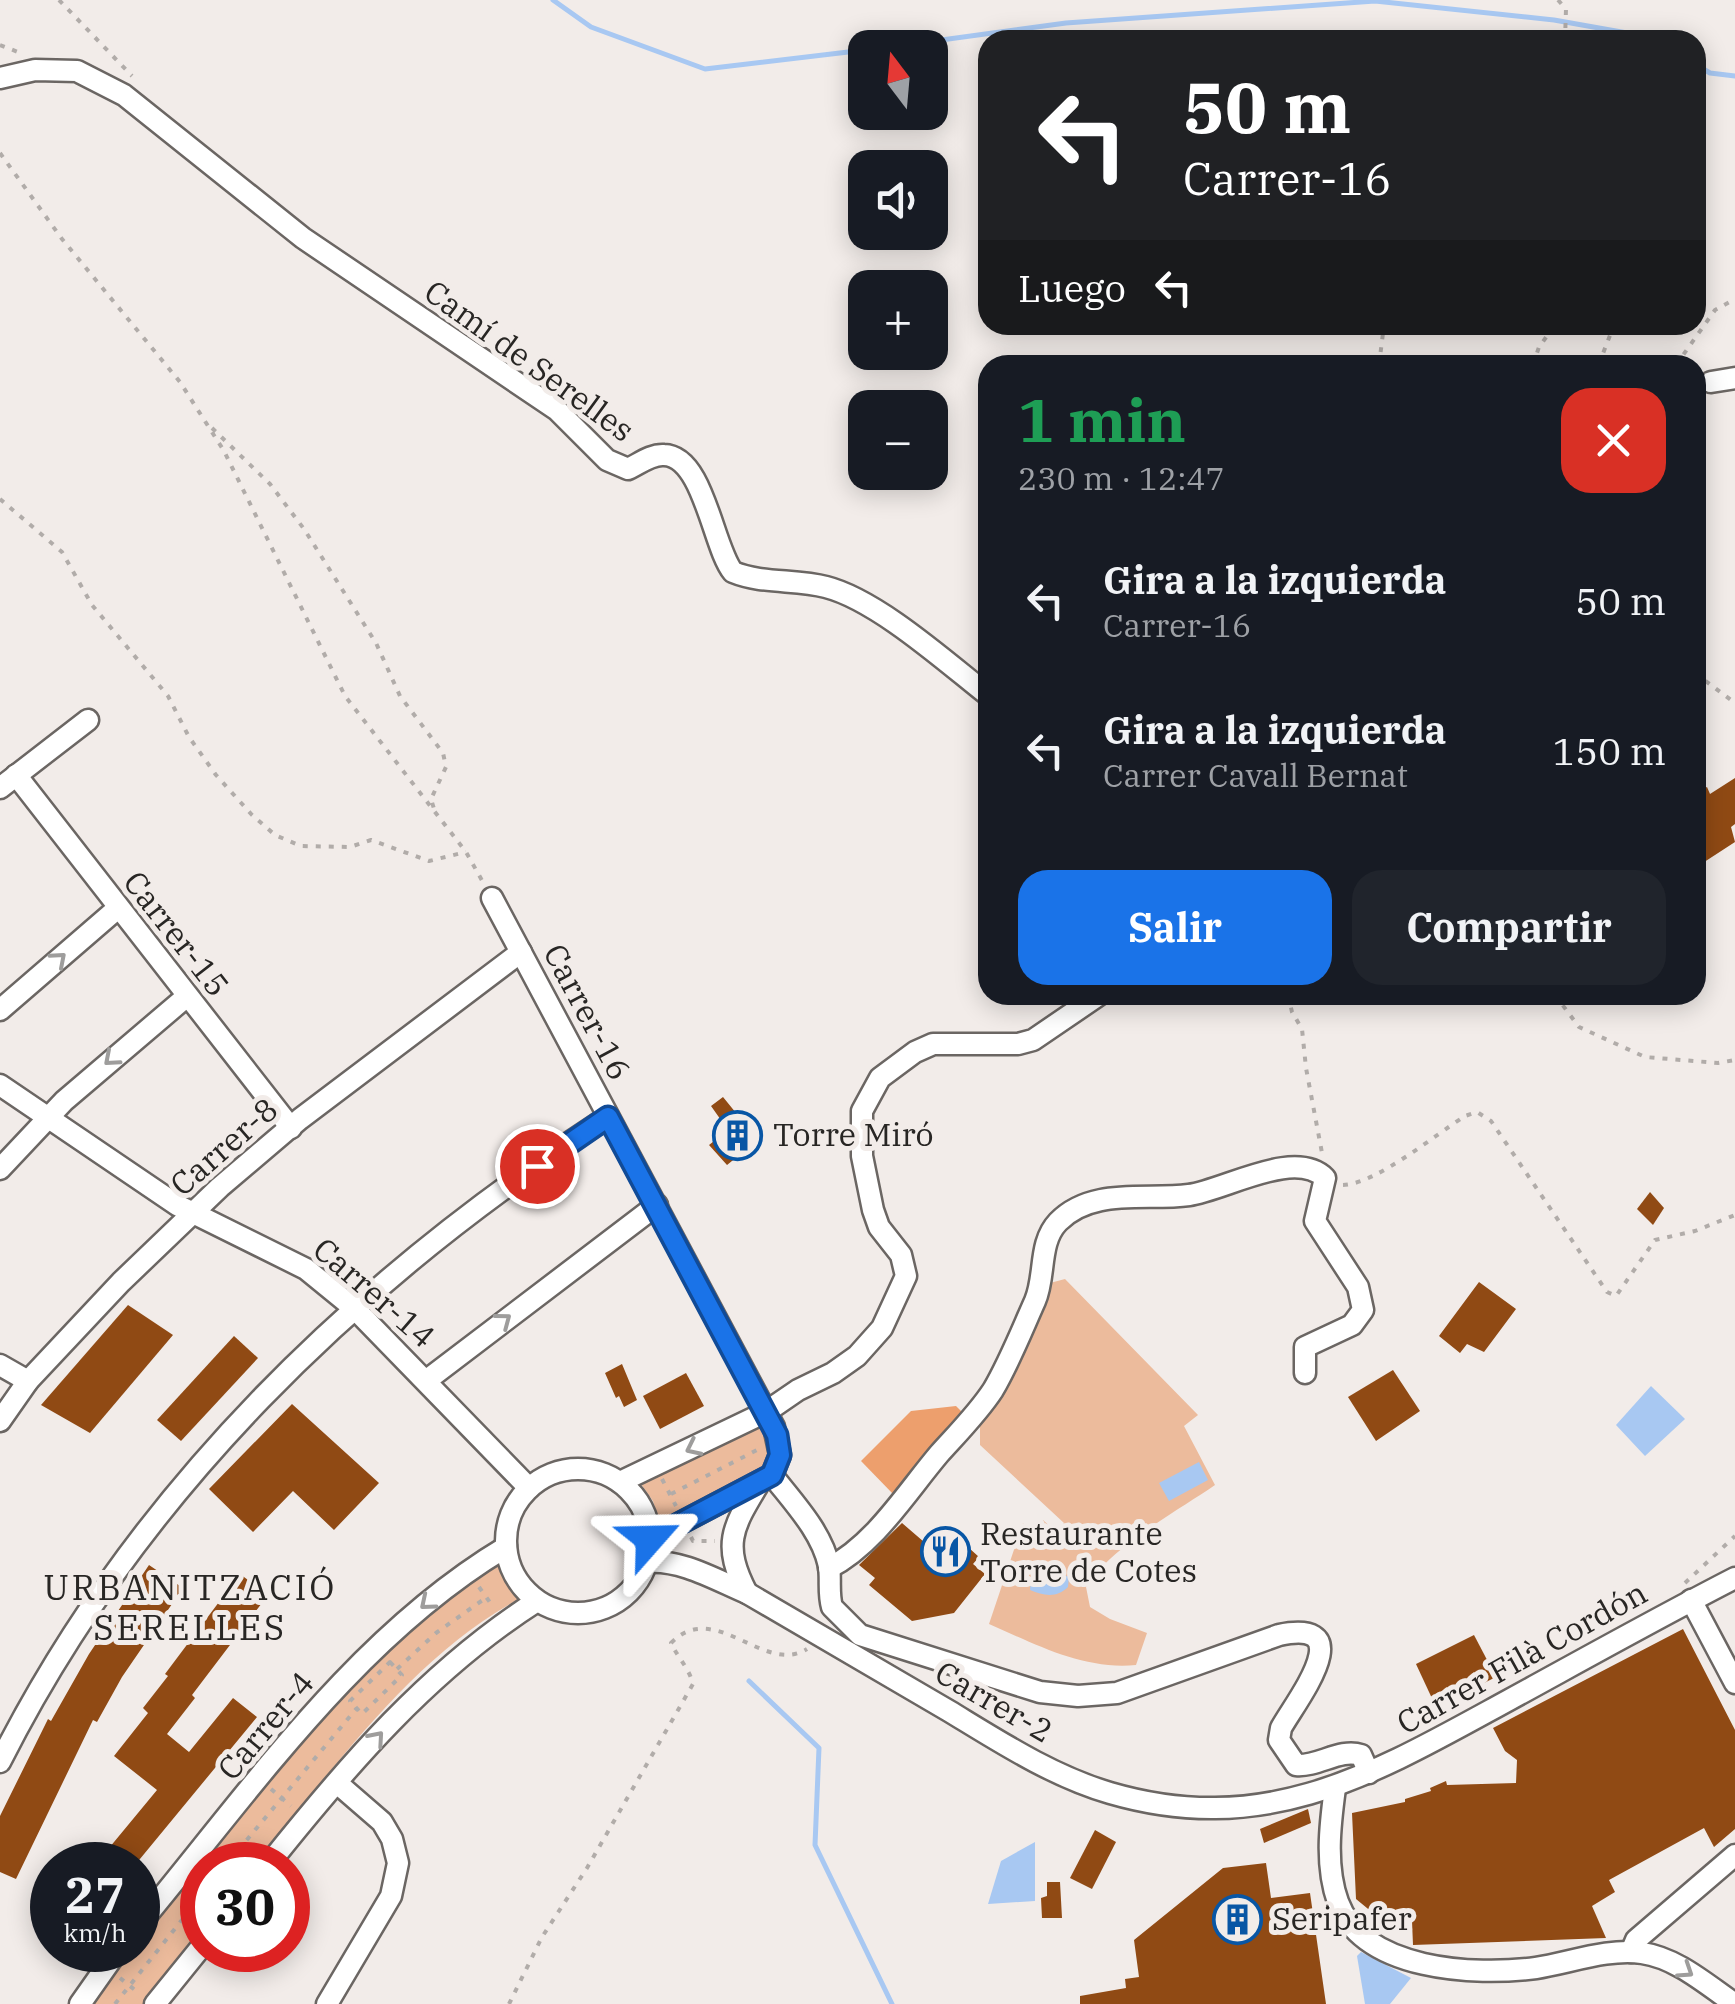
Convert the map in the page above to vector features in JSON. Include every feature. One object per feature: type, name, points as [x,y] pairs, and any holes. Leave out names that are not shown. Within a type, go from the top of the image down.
[{"type":"street","name":"Camí de Serelles","points":[[0,78],[36,70],[77,71],[124,95],[303,238],[557,410],[606,460],[628,468],[663,454],[678,460],[699,490],[717,530],[722,554],[733,572],[828,588],[849,596],[872,608],[978,688]]},
{"type":"street","points":[[1712,382],[1735,378]]},
{"type":"street","points":[[8,782],[88,720]]},
{"type":"street","name":"Carrer-15","points":[[8,782],[118,908],[291,1128]]},
{"type":"street","name":"Carrer-16","points":[[492,898],[778,1439]]},
{"type":"street","points":[[0,1010],[118,908]]},
{"type":"street","name":"Carrer-8","points":[[0,1421],[28,1381],[156,1245],[196,1213],[220,1187],[520,952]]},
{"type":"street","points":[[0,1169],[47,1117],[186,997]]},
{"type":"street","points":[[620,1482],[766,1412],[857,1356],[882,1328],[904,1284],[904,1262],[879,1227],[864,1169],[861,1118],[872,1087],[914,1052],[933,1044],[1018,1044],[1033,1040],[1084,1005]]},
{"type":"street","name":"Carrer-14","points":[[0,1085],[196,1213],[283,1255],[355,1309],[528,1488]]},
{"type":"street","points":[[0,1762],[60,1652],[147,1527],[246,1410],[355,1309],[514,1182],[608,1117]]},
{"type":"street","points":[[830,1568],[860,1548],[993,1390],[1037,1298],[1048,1238],[1068,1214],[1099,1201],[1186,1196],[1242,1178],[1304,1167],[1316,1170],[1325,1178],[1315,1221],[1358,1287],[1363,1310],[1352,1325],[1304,1348],[1305,1373]]},
{"type":"street","points":[[427,1380],[657,1205]]},
{"type":"street","points":[[0,1366],[28,1381]]},
{"type":"street","points":[[747,1592],[736,1572],[731,1548],[734,1526],[780,1455],[778,1439]]},
{"type":"street","points":[[573,1469],[598,1472],[620,1482],[636,1498],[646,1517],[650,1539],[647,1562],[638,1582],[622,1598],[602,1609],[558,1611],[537,1601],[514,1576],[506,1547],[506,1528],[514,1506],[528,1488],[549,1475],[573,1469]]},
{"type":"street","points":[[765,1480],[816,1534],[830,1568],[832,1606],[860,1635],[1051,1694],[1117,1693],[1280,1635],[1297,1631],[1306,1634],[1316,1639],[1320,1662],[1281,1728],[1279,1740],[1296,1765],[1314,1765],[1352,1752],[1361,1755],[1369,1774]]},
{"type":"street","points":[[650,1539],[765,1480]]},
{"type":"street","name":"Carrer-4","points":[[160,1900],[348,1675],[413,1614],[506,1547]]},
{"type":"street","name":"Carrer-2","points":[[647,1562],[696,1570],[747,1592],[1019,1753],[1110,1793],[1160,1803],[1245,1806],[1287,1801],[1336,1788]]},
{"type":"street","name":"Carrer Filà Cordón","points":[[1336,1788],[1735,1578]]},
{"type":"street","points":[[1690,1600],[1735,1683]]},
{"type":"street","points":[[288,1842],[426,1685],[537,1601]]},
{"type":"street","points":[[327,2004],[391,1896],[398,1863],[392,1839],[382,1822],[337,1784]]},
{"type":"street","points":[[1336,1788],[1330,1848],[1335,1892],[1349,1922],[1377,1946],[1430,1964],[1476,1971],[1538,1968],[1630,1952],[1672,1962],[1735,2004]]},
{"type":"street","points":[[1630,1952],[1636,1940],[1735,1855]]},
{"type":"street","points":[[148,1999],[180,1968]]},
{"type":"street","points":[[80,2004],[102,1972]]},
{"type":"path","points":[[58,0],[139,83]]},
{"type":"path","points":[[1558,0],[1566,10],[1565,30]]},
{"type":"path","points":[[0,153],[62,238],[180,382],[224,451],[344,696],[466,852],[492,898]]},
{"type":"path","points":[[1706,323],[1715,310],[1735,299]]},
{"type":"path","points":[[205,420],[270,484],[304,529],[376,642],[400,696],[443,753],[446,767],[431,799],[436,816]]},
{"type":"path","points":[[0,499],[62,552],[92,605],[168,696],[189,737],[216,776],[274,835],[301,846],[350,847],[371,840],[428,862],[466,852]]},
{"type":"path","points":[[1706,682],[1735,704]]},
{"type":"path","points":[[1290,1005],[1302,1028],[1325,1178],[1346,1186],[1358,1182],[1477,1112],[1491,1121],[1607,1292],[1616,1296],[1655,1240],[1735,1214]]},
{"type":"path","points":[[1562,1005],[1579,1027],[1645,1057],[1718,1063],[1735,1060]]},
{"type":"path","points":[[670,1495],[778,1439]]},
{"type":"path","points":[[1690,1600],[1684,1580],[1735,1536]]},
{"type":"path","points":[[468,1571],[505,1622]]},
{"type":"path","points":[[397,1670],[436,1633],[487,1597]]},
{"type":"path","points":[[509,2004],[542,1937],[587,1868],[694,1684],[690,1671],[671,1644],[682,1632],[701,1628],[786,1656],[801,1652],[823,1637]]},
{"type":"path","points":[[390,1662],[402,1675],[362,1714],[356,1708],[350,1701],[390,1662]]},
{"type":"path","points":[[245,1842],[356,1708]]},
{"type":"path","points":[[260,1780],[307,1819]]},
{"type":"path","points":[[115,2004],[180,1922]]},
{"type":"path","points":[[120,1972],[129,1985],[148,1999]]},
{"type":"shaded area","points":[[1065,1279],[1198,1415],[1184,1426],[1215,1485],[1128,1544],[1086,1587],[1090,1607],[1147,1633],[1136,1665],[1079,1660],[989,1624],[1023,1523],[1032,1532],[1043,1520],[1055,1531],[1064,1523],[980,1445],[980,1420],[1050,1283]]},
{"type":"shaded area","points":[[956,1406],[963,1413],[894,1495],[861,1461],[911,1411]]},
{"type":"shaded area","points":[[763,1425],[770,1435],[767,1470],[660,1524],[653,1501],[641,1484]]},
{"type":"shaded area","points":[[498,1559],[519,1599],[479,1624],[408,1684],[274,1842],[213,1842],[281,1759],[417,1619]]},
{"type":"shaded area","points":[[180,1882],[180,1956],[143,2004],[90,2004],[110,1972],[160,1972],[160,1906]]},
{"type":"water","points":[[1651,1386],[1685,1419],[1645,1456],[1616,1425]]},
{"type":"water","points":[[1199,1462],[1208,1480],[1169,1501],[1159,1483]]},
{"type":"water","points":[[1057,1572],[1069,1577],[1064,1591],[1050,1595],[1030,1590],[1031,1577],[1047,1577]]},
{"type":"water","points":[[1035,1842],[1035,1901],[988,1904],[1001,1861]]},
{"type":"water","points":[[1361,1952],[1411,1978],[1390,2004],[1365,2004],[1357,1956]]},
{"type":"building","points":[[1735,778],[1735,824],[1731,827],[1735,842],[1706,861],[1706,788],[1710,794]]},
{"type":"building","name":"Torre Miró","points":[[723,1097],[758,1140],[727,1165],[709,1145],[728,1130],[711,1106]]},
{"type":"building","points":[[1650,1192],[1664,1208],[1653,1225],[1637,1209]]},
{"type":"building","points":[[1479,1282],[1516,1309],[1484,1352],[1467,1344],[1460,1353],[1439,1336]]},
{"type":"building","points":[[128,1305],[173,1335],[90,1433],[41,1405]]},
{"type":"building","points":[[234,1336],[258,1358],[181,1441],[157,1420]]},
{"type":"building","points":[[622,1364],[637,1400],[624,1407],[605,1373]]},
{"type":"building","points":[[1393,1370],[1420,1411],[1376,1441],[1348,1397]]},
{"type":"building","points":[[686,1373],[704,1406],[660,1429],[643,1396]]},
{"type":"building","points":[[292,1404],[379,1483],[334,1530],[293,1491],[253,1532],[209,1489]]},
{"type":"building","points":[[902,1523],[931,1548],[938,1539],[950,1550],[959,1539],[979,1557],[973,1564],[985,1574],[954,1613],[912,1621],[869,1585],[875,1578],[859,1565]]},
{"type":"building","points":[[149,1565],[183,1588],[122,1677],[97,1722],[93,1720],[34,1842],[30,1842],[16,1879],[0,1872],[0,1816],[48,1719],[51,1721],[89,1654]]},
{"type":"building","points":[[240,1574],[268,1595],[167,1734],[189,1752],[233,1698],[257,1717],[154,1842],[114,1842],[157,1790],[114,1756],[148,1713],[143,1708],[168,1676],[165,1674]]},
{"type":"building","points":[[1683,1629],[1735,1730],[1735,1829],[1714,1847],[1704,1828],[1609,1880],[1615,1892],[1592,1906],[1606,1938],[1413,1945],[1412,1921],[1384,1922],[1356,1899],[1352,1813],[1405,1802],[1446,1781],[1447,1785],[1516,1783],[1517,1760],[1505,1751],[1493,1728]]},
{"type":"building","points":[[1474,1635],[1496,1677],[1436,1707],[1416,1664]]},
{"type":"building","points":[[1308,1809],[1311,1823],[1264,1843],[1260,1829]]},
{"type":"building","points":[[1095,1830],[1116,1842],[1092,1889],[1070,1878]]},
{"type":"building","name":"Seripafer","points":[[1266,1863],[1271,1898],[1310,1893],[1326,2004],[1080,2004],[1080,1996],[1126,1988],[1125,1979],[1139,1977],[1134,1940],[1223,1868]]},
{"type":"building","points":[[1047,1882],[1060,1882],[1062,1918],[1042,1918],[1041,1898],[1047,1896]]},
{"type":"waterway","points":[[553,0],[591,27],[705,69],[848,52]]},
{"type":"waterway","points":[[1015,30],[1375,1],[1554,20],[1610,30]]},
{"type":"waterway","points":[[948,39],[978,35]]},
{"type":"waterway","points":[[1706,71],[1735,76]]},
{"type":"waterway","points":[[749,1681],[819,1748],[815,1845],[892,2004]]},
{"type":"place","name":"Torre Miró","points":[[738,1135]]},
{"type":"place","name":"Restaurante Torre de Cotes","points":[[945,1552]]},
{"type":"place","name":"Seripafer","points":[[1237,1919]]},
{"type":"district","name":"URBANITZACIÓ SERELLES","points":[[190,1608]]},
{"type":"route","points":[[537,1166],[608,1117],[777,1435],[780,1455],[772,1475],[750,1490],[650,1539]]}]
